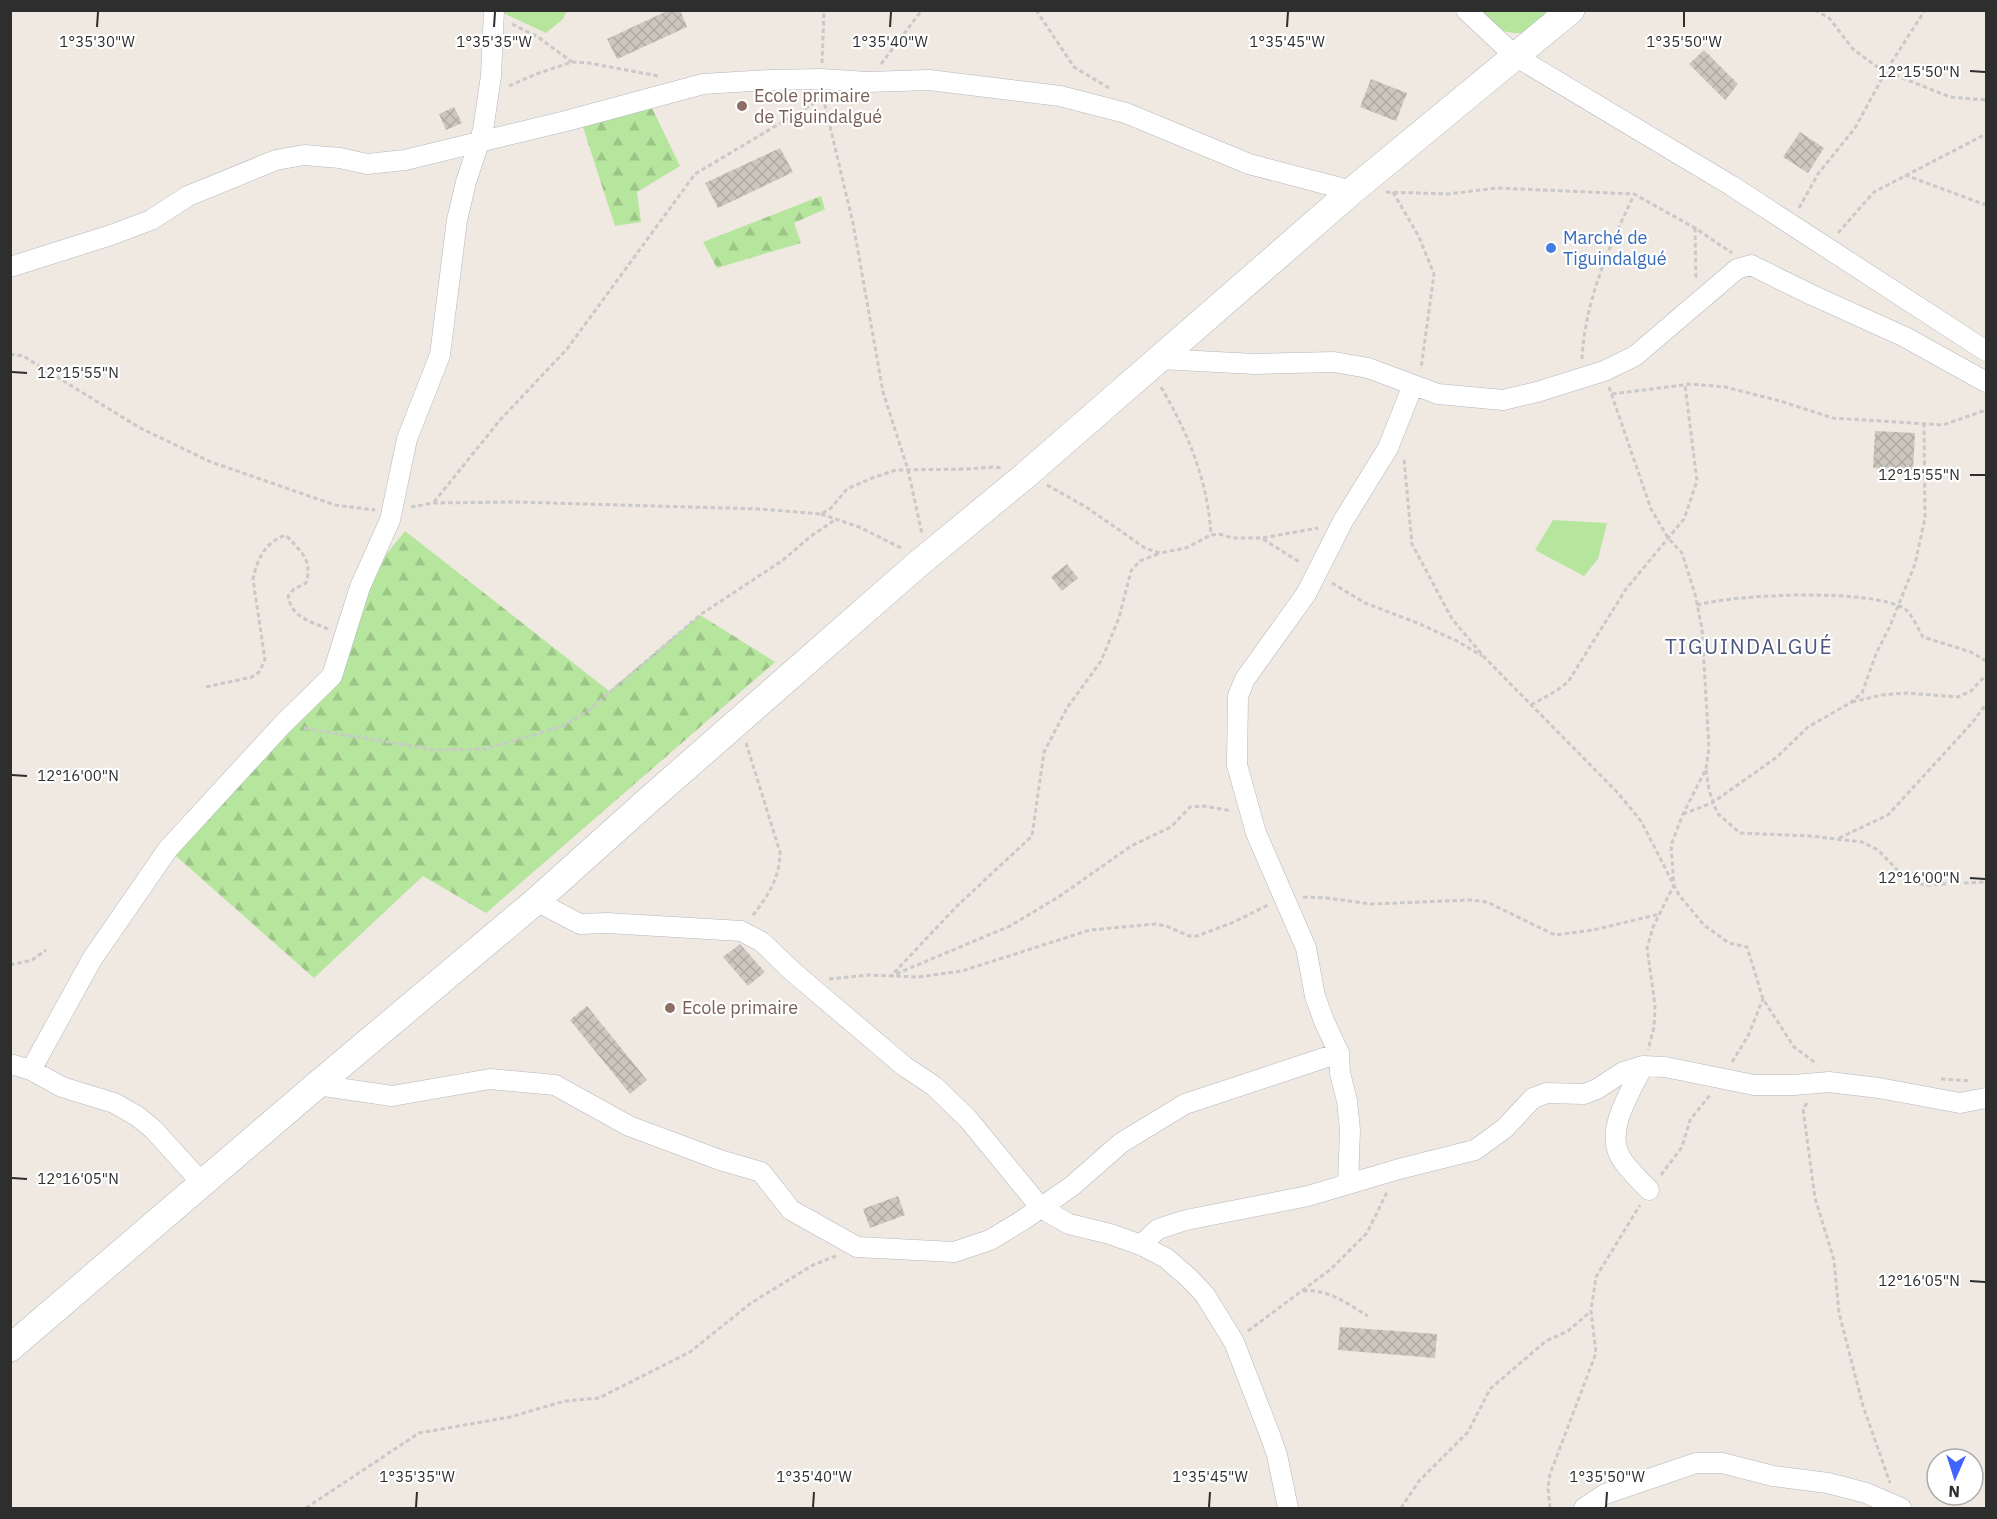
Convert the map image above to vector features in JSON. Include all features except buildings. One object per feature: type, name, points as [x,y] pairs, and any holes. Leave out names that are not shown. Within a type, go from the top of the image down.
[{"type":"street","points":[[1466,10],[1515,56],[1791,223],[1986,351]]},
{"type":"street","points":[[10,1348],[536,901],[927,556],[1027,474],[1352,191],[1571,10]]},
{"type":"street","points":[[31,1070],[92,959],[168,849],[282,725],[332,676],[360,587],[390,520],[407,439],[440,355],[457,220],[466,182],[480,142],[488,100],[494,13]]},
{"type":"street","points":[[10,267],[151,220],[188,196],[276,160],[304,155],[340,158],[367,164],[405,160],[567,121],[703,84],[769,80],[821,79],[867,82],[929,80],[1060,96],[1126,112],[1249,164],[1352,191]]},
{"type":"street","points":[[1154,363],[1334,362],[1368,368],[1438,394],[1503,400],[1581,379],[1635,356],[1737,269],[1751,265],[1905,337],[1986,382]]},
{"type":"street","points":[[1348,1184],[1350,1130],[1347,1101],[1340,1073],[1339,1053],[1315,996],[1306,948],[1256,833],[1237,765],[1238,696],[1245,679],[1306,594],[1343,521],[1388,448],[1413,385]]},
{"type":"street","points":[[536,901],[580,924],[607,923],[741,931],[762,942],[904,1066],[934,1086],[968,1119],[1041,1208],[1069,1224],[1110,1234],[1141,1245],[1166,1258],[1205,1295],[1234,1342],[1277,1455],[1288,1509]]},
{"type":"street","points":[[317,1085],[392,1096],[490,1079],[555,1085],[629,1126],[720,1160],[761,1172],[791,1210],[857,1247],[954,1252],[990,1240],[1041,1208],[1072,1186],[1120,1143],[1185,1104],[1339,1053]]},
{"type":"street","points":[[10,1064],[31,1070],[62,1087],[114,1103],[137,1116],[153,1129],[202,1183]]},
{"type":"street","points":[[1643,1066],[1617,1118],[1617,1147],[1621,1158],[1649,1190]]},
{"type":"street","points":[[1141,1245],[1158,1229],[1178,1222],[1308,1196],[1399,1169],[1475,1150],[1494,1138],[1530,1100],[1539,1095],[1547,1093],[1584,1094],[1597,1089],[1623,1072],[1643,1066],[1665,1067],[1738,1083],[1773,1086],[1822,1075],[1844,1083],[1960,1103],[1982,1091]]},
{"type":"street","points":[[1584,1509],[1605,1494],[1696,1463],[1722,1463],[1773,1476],[1828,1482],[1866,1493],[1900,1508]]},
{"type":"path","points":[[821,79],[824,10]]},
{"type":"path","points":[[867,82],[922,10]]},
{"type":"path","points":[[1036,10],[1074,67],[1112,91]]},
{"type":"path","points":[[1815,10],[1829,18],[1853,49],[1886,71],[1950,97],[1986,99]]},
{"type":"path","points":[[1791,223],[1818,174],[1856,128],[1886,71],[1925,10]]},
{"type":"path","points":[[494,13],[538,37],[572,62]]},
{"type":"path","points":[[488,100],[507,86],[572,62],[658,76]]},
{"type":"path","points":[[10,354],[23,356],[140,428],[211,462],[335,505],[370,510],[392,510],[433,503],[515,502],[761,509],[821,514],[859,527],[900,549],[927,556],[908,470],[884,392],[854,223],[823,97],[695,174],[567,349],[500,420],[433,503]]},
{"type":"path","points":[[1827,246],[1874,192],[1986,134]]},
{"type":"path","points":[[1905,175],[1986,205]]},
{"type":"path","points":[[1352,191],[1448,194],[1497,188],[1634,194],[1695,228],[1751,265]]},
{"type":"path","points":[[1393,192],[1419,237],[1434,274],[1421,372],[1413,385]]},
{"type":"path","points":[[1581,379],[1583,337],[1594,289],[1613,238],[1634,194]]},
{"type":"path","points":[[1695,228],[1696,305]]},
{"type":"path","points":[[1154,363],[1196,460],[1209,508],[1211,534]]},
{"type":"path","points":[[1604,371],[1651,508],[1668,538],[1682,553],[1697,605],[1702,629],[1709,748],[1706,769],[1709,790],[1717,813],[1740,833],[1862,842],[1878,850],[1908,881],[1925,885],[1986,882]]},
{"type":"path","points":[[1612,394],[1685,385],[1725,387],[1833,418],[1943,425],[1986,410]]},
{"type":"path","points":[[1532,705],[1568,681],[1626,589],[1684,519],[1696,481],[1685,385]]},
{"type":"path","points":[[1683,814],[1712,803],[1777,758],[1808,727],[1850,703],[1862,693],[1876,654],[1915,564],[1925,518],[1924,424]]},
{"type":"path","points":[[1403,456],[1412,544],[1452,619],[1485,658],[1617,792],[1641,821],[1679,895],[1704,925],[1729,943],[1747,947],[1763,999],[1794,1047],[1822,1075],[1803,1109],[1815,1198],[1834,1260],[1839,1313],[1863,1406],[1900,1508]]},
{"type":"path","points":[[821,514],[831,508],[847,489],[896,470],[969,469],[994,466],[1027,474],[1086,507],[1144,548],[1160,553]]},
{"type":"path","points":[[282,725],[349,734],[436,750],[486,749],[562,726],[588,711],[700,615],[783,560],[836,519]]},
{"type":"path","points":[[891,976],[957,906],[1032,836],[1044,752],[1067,708],[1101,661],[1119,618],[1131,571],[1140,561],[1160,553],[1186,548],[1211,534],[1232,538],[1262,538],[1306,531],[1343,521]]},
{"type":"path","points":[[206,687],[252,677],[259,672],[265,660],[253,579],[255,569],[266,547],[274,538],[286,535],[307,559],[309,574],[306,584],[294,589],[288,596],[290,607],[300,617],[331,631],[347,633]]},
{"type":"path","points":[[1262,538],[1365,603],[1457,641],[1485,658]]},
{"type":"path","points":[[1697,605],[1762,596],[1847,596],[1880,599],[1907,610],[1923,636],[1971,652],[1986,661]]},
{"type":"path","points":[[1850,703],[1882,695],[1907,693],[1958,697],[1971,691],[1986,675]]},
{"type":"path","points":[[1838,839],[1888,815],[1986,704]]},
{"type":"path","points":[[740,720],[755,778],[780,852],[777,878],[741,931]]},
{"type":"path","points":[[1643,1066],[1654,1027],[1655,1005],[1647,948],[1653,927],[1674,885],[1671,845],[1683,814],[1706,769]]},
{"type":"path","points":[[891,976],[1010,926],[1060,896],[1131,846],[1171,827],[1190,807],[1204,806],[1251,814]]},
{"type":"path","points":[[804,981],[870,975],[918,977],[962,971],[1090,930],[1155,924],[1189,936],[1197,936],[1234,922],[1283,897],[1327,898],[1371,904],[1487,902],[1555,935],[1593,930],[1660,914]]},
{"type":"path","points":[[10,965],[32,960],[46,950]]},
{"type":"path","points":[[1550,1509],[1548,1488],[1550,1474],[1596,1353],[1590,1311],[1596,1277],[1649,1190],[1682,1147],[1690,1120],[1713,1091],[1719,1078],[1748,1036],[1763,999]]},
{"type":"path","points":[[1930,1080],[1942,1079],[1982,1091]]},
{"type":"path","points":[[1234,1342],[1331,1269],[1367,1233],[1399,1169]]},
{"type":"path","points":[[306,1509],[419,1433],[510,1417],[565,1401],[600,1398],[690,1352],[751,1303],[813,1265],[857,1247]]},
{"type":"path","points":[[1301,1291],[1312,1290],[1330,1294],[1368,1316]]},
{"type":"path","points":[[1401,1509],[1419,1481],[1468,1432],[1490,1389],[1546,1341],[1568,1331],[1590,1311]]},
{"type":"green space","points":[[499,11],[567,11],[563,19],[546,33]]},
{"type":"green space","points":[[1466,11],[1551,11],[1528,33],[1514,33],[1482,27]]},
{"type":"green space","points":[[650,104],[680,166],[637,192],[641,222],[615,226],[581,121]]},
{"type":"green space","points":[[821,196],[825,209],[794,223],[801,243],[717,268],[703,242]]},
{"type":"green space","points":[[1553,520],[1607,523],[1598,559],[1584,576],[1535,550]]},
{"type":"green space","points":[[405,531],[609,691],[700,615],[775,662],[486,913],[423,876],[314,978],[168,849],[332,676],[360,587]]},
{"type":"place","name":"Ecole primaire de Tiguindalgué","points":[[742,106]]},
{"type":"place","name":"Marché de Tiguindalgué","points":[[1551,248]]},
{"type":"place","name":"Ecole primaire","points":[[670,1008]]},
{"type":"district","name":"TIGUINDALGUÉ","points":[[1749,647]]}]
